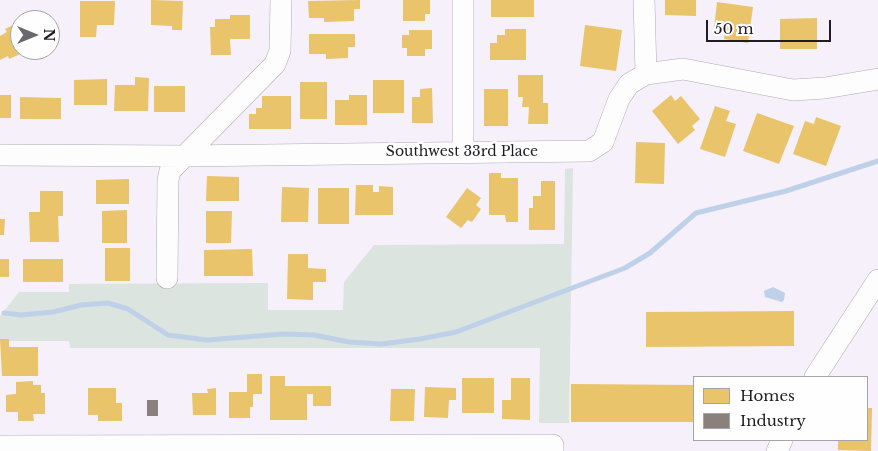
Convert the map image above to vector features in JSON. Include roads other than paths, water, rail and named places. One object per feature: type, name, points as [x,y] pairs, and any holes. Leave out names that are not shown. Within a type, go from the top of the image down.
[{"type":"street","points":[[167,278],[168,180],[170,171],[275,64],[281,45],[281,0]]},
{"type":"street","points":[[462,152],[463,0]]},
{"type":"street","points":[[644,0],[646,74]]},
{"type":"street","name":"Southwest 33rd Place","points":[[0,155],[183,156],[589,151],[603,142],[619,99],[629,84],[646,74],[683,69],[793,90],[825,88],[878,79]]},
{"type":"street","points":[[816,376],[878,280]]},
{"type":"street","points":[[0,446],[553,448]]},
{"type":"water","points":[[773,287],[785,293],[782,302],[765,297],[764,291]]},
{"type":"waterway","points":[[4,313],[21,315],[53,312],[81,305],[108,303],[128,309],[168,335],[207,340],[283,334],[314,335],[349,342],[381,344],[420,339],[456,332],[625,268],[650,253],[696,213],[786,191],[878,161]]}]
